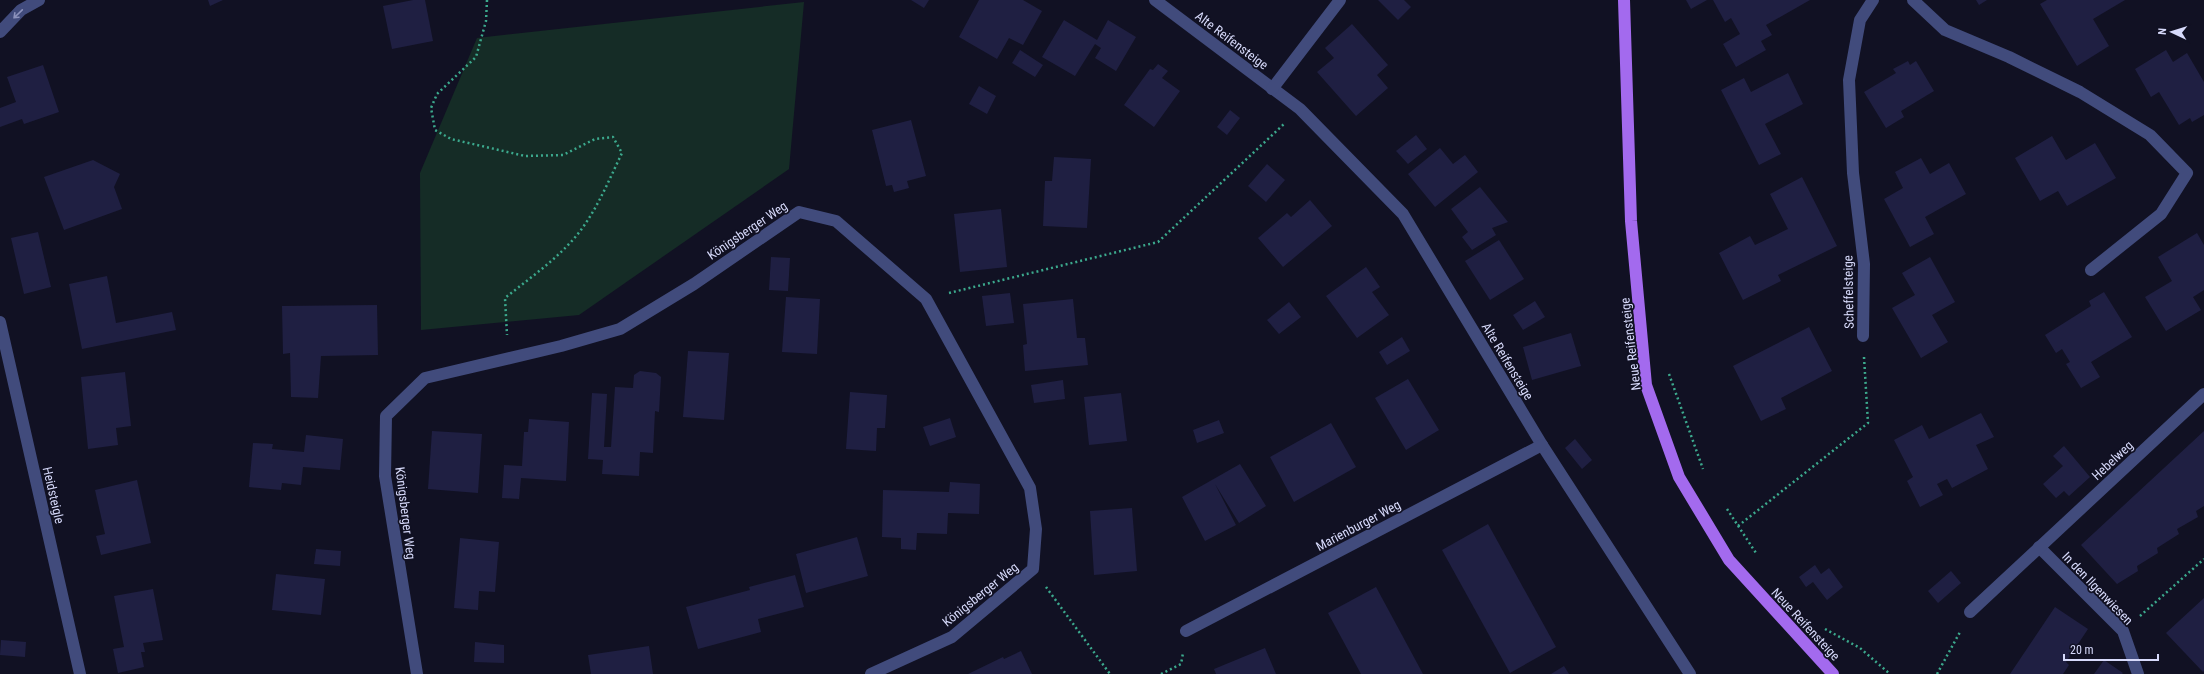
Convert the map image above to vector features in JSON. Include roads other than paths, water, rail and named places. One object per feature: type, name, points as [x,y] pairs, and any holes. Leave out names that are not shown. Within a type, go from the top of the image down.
[{"type":"main road","name":"Neue Reifensteige","points":[[1624,0],[1631,221],[1646,385],[1679,477],[1728,560],[1833,674]]},
{"type":"street","points":[[0,32],[21,10],[39,0]]},
{"type":"street","name":"Alte Reifensteige","points":[[1155,0],[1300,109],[1404,214],[1542,445],[1690,674]]},
{"type":"street","name":"Alte Reifensteige","points":[[1272,89],[1340,0]]},
{"type":"street","name":"Scheffelsteige","points":[[1863,336],[1864,264],[1853,174],[1849,80],[1860,20],[1873,0]]},
{"type":"street","points":[[1913,0],[1945,30],[2009,57],[2080,92],[2150,135],[2187,173],[2161,214],[2091,270]]},
{"type":"street","name":"Königsberger Weg","points":[[417,674],[385,476],[386,416],[425,378],[509,357],[561,346],[620,329],[694,284],[799,212],[836,221],[926,299],[1030,488],[1036,529],[1033,569],[952,637],[871,674]]},
{"type":"street","name":"Heidsteigle","points":[[0,322],[80,674]]},
{"type":"street","name":"Hebelweg","points":[[1970,612],[2204,394]]},
{"type":"street","name":"Marienburger Weg","points":[[1186,630],[1542,445]]},
{"type":"street","name":"In den Ilgenwiesen","points":[[2039,547],[2123,631],[2138,674]]}]
